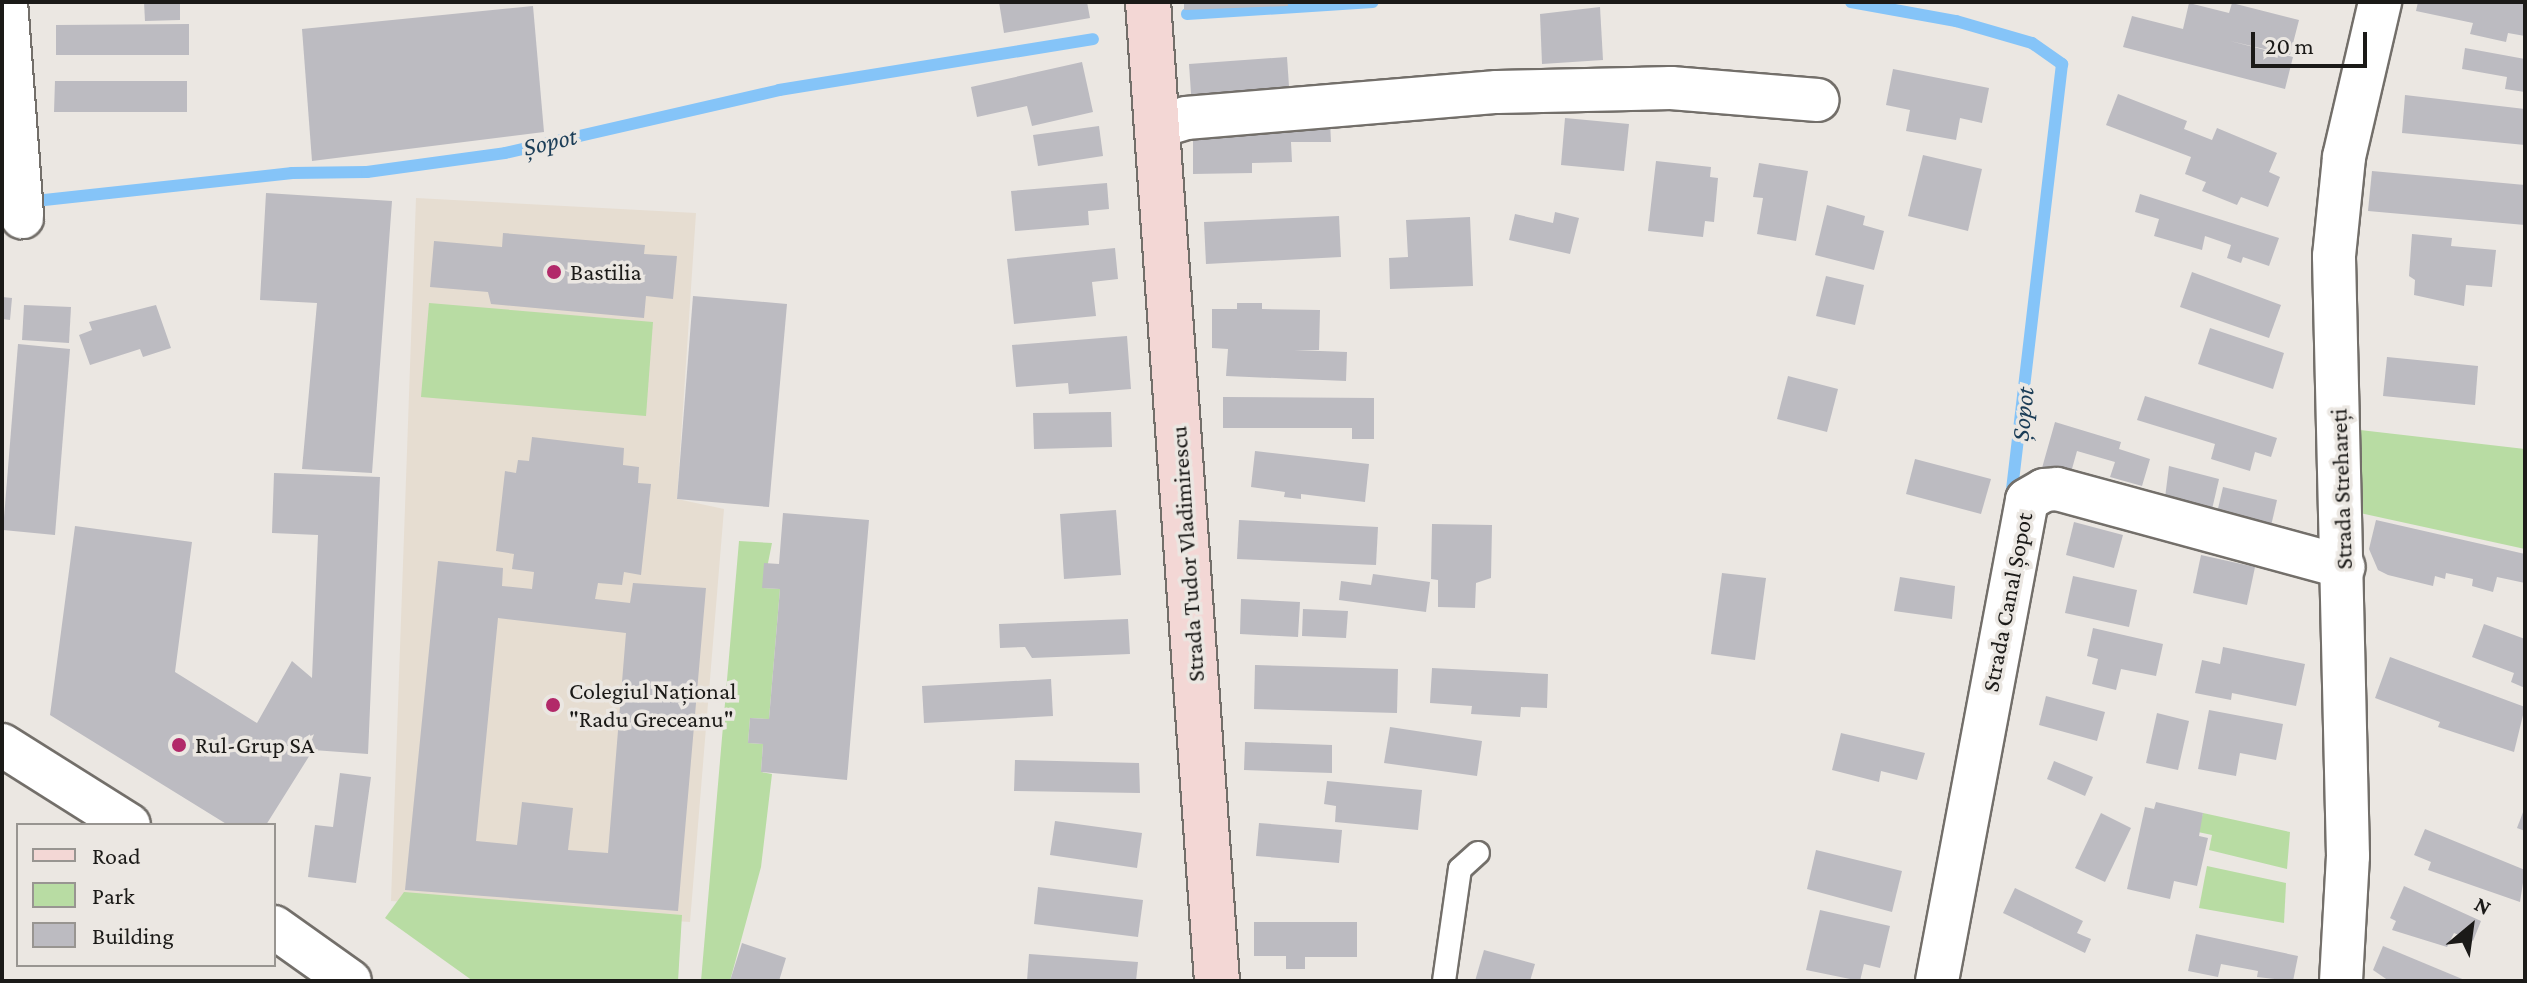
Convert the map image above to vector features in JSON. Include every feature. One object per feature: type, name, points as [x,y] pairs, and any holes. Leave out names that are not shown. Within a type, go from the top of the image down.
[{"type":"main road","name":"Strada Tudor Vladimirescu","points":[[1148,2],[1217,981]]},
{"type":"street","points":[[6,2],[22,217]]},
{"type":"street","name":"Strada Strehareți","points":[[2341,981],[2348,856],[2344,567],[2334,256],[2344,157],[2380,2]]},
{"type":"street","points":[[1157,127],[1186,118],[1353,101],[1521,91],[1671,88],[1818,100]]},
{"type":"street","name":"Strada Canal Șopot","points":[[1937,981],[2027,500],[2044,490],[2057,489],[2344,567]]},
{"type":"street","points":[[2,745],[126,823]]},
{"type":"street","points":[[276,928],[350,981]]},
{"type":"lane","points":[[1444,981],[1460,869],[1478,853]]},
{"type":"shaded area","name":"Colegiul Național \"Radu Greceanu\"","points":[[416,198],[696,213],[677,499],[724,509],[690,922],[391,901]]},
{"type":"green space","points":[[429,303],[653,322],[646,416],[421,397]]},
{"type":"green space","points":[[2360,430],[2525,449],[2525,549],[2360,513]]},
{"type":"green space","points":[[739,541],[772,543],[763,588],[780,589],[769,719],[750,718],[748,743],[763,744],[761,772],[772,774],[761,867],[730,981],[701,981]]},
{"type":"green space","points":[[2203,813],[2290,832],[2287,869],[2209,850],[2212,835],[2198,832]]},
{"type":"green space","points":[[2207,866],[2286,883],[2284,923],[2199,908]]},
{"type":"green space","points":[[404,892],[682,915],[678,981],[473,981],[385,918]]},
{"type":"building","points":[[144,2],[180,2],[180,20],[145,21]]},
{"type":"building","points":[[999,2],[1087,2],[1090,18],[1004,33]]},
{"type":"building","points":[[1184,2],[1288,2],[1288,6],[1184,10]]},
{"type":"building","points":[[2418,2],[2525,4],[2525,36],[2508,33],[2506,42],[2470,34],[2473,23],[2416,11]]},
{"type":"building","points":[[2189,3],[2229,13],[2232,3],[2299,20],[2290,55],[2230,41],[2293,57],[2285,89],[2123,47],[2132,16],[2183,29]]},
{"type":"building","points":[[533,6],[544,132],[312,161],[302,29]]},
{"type":"building","points":[[1600,7],[1603,60],[1542,64],[1540,14]]},
{"type":"building","points":[[189,24],[189,55],[56,55],[56,25]]},
{"type":"building","points":[[2465,48],[2525,59],[2525,92],[2505,89],[2507,77],[2462,69]]},
{"type":"building","points":[[1287,57],[1290,101],[1192,108],[1189,64]]},
{"type":"building","points":[[1082,62],[1093,112],[1032,126],[1027,106],[977,117],[971,87]]},
{"type":"building","points":[[1893,69],[1989,88],[1982,123],[1960,118],[1956,140],[1906,131],[1910,110],[1886,105]]},
{"type":"building","points":[[55,81],[187,81],[187,112],[54,112]]},
{"type":"building","points":[[2118,94],[2187,121],[2184,129],[2212,140],[2217,128],[2277,153],[2269,172],[2280,177],[2268,207],[2241,197],[2237,205],[2202,191],[2206,182],[2185,174],[2191,157],[2106,125]]},
{"type":"building","points":[[2405,95],[2525,109],[2525,145],[2402,133]]},
{"type":"building","points":[[1565,118],[1629,124],[1624,171],[1561,165]]},
{"type":"building","points":[[1330,121],[1331,142],[1291,142],[1292,162],[1252,163],[1252,173],[1193,174],[1193,122]]},
{"type":"building","points":[[1099,126],[1103,156],[1038,166],[1033,135]]},
{"type":"building","points":[[1923,155],[1982,169],[1968,231],[1908,216]]},
{"type":"building","points":[[1656,161],[1711,167],[1710,177],[1718,178],[1714,222],[1705,221],[1703,237],[1648,231]]},
{"type":"building","points":[[1759,163],[1808,171],[1796,241],[1757,234],[1763,198],[1753,197]]},
{"type":"building","points":[[2372,171],[2525,185],[2525,225],[2368,211]]},
{"type":"building","points":[[1107,183],[1109,209],[1088,211],[1089,225],[1015,231],[1011,191]]},
{"type":"building","points":[[266,193],[392,201],[372,473],[302,469],[317,303],[260,300]]},
{"type":"building","points":[[2140,194],[2279,238],[2269,266],[2243,257],[2241,263],[2227,258],[2231,245],[2205,236],[2202,250],[2154,236],[2159,219],[2135,212]]},
{"type":"building","points":[[1827,205],[1865,216],[1863,225],[1884,231],[1874,270],[1815,255]]},
{"type":"building","points":[[1555,212],[1579,218],[1570,254],[1509,240],[1515,214],[1553,223]]},
{"type":"building","points":[[1339,216],[1341,257],[1206,264],[1204,222]]},
{"type":"building","points":[[1470,217],[1473,286],[1390,289],[1389,258],[1408,257],[1406,220]]},
{"type":"building","name":"Bastilia","points":[[503,233],[645,245],[644,254],[677,256],[673,299],[646,296],[644,318],[491,304],[488,292],[430,287],[434,241],[502,247]]},
{"type":"building","points":[[2412,234],[2452,238],[2451,246],[2496,250],[2492,287],[2466,285],[2464,306],[2414,295],[2415,280],[2409,276]]},
{"type":"building","points":[[1115,248],[1118,279],[1092,282],[1096,316],[1014,324],[1007,259]]},
{"type":"building","points":[[2192,272],[2281,305],[2269,338],[2180,307]]},
{"type":"building","points":[[1826,276],[1864,285],[1855,325],[1816,316]]},
{"type":"building","points":[[693,296],[787,304],[769,507],[677,499]]},
{"type":"building","points":[[2,297],[12,298],[10,320],[2,319]]},
{"type":"building","points":[[1237,303],[1262,303],[1262,309],[1320,310],[1319,350],[1294,350],[1347,352],[1346,381],[1226,376],[1228,349],[1212,348],[1212,309],[1237,309]]},
{"type":"building","points":[[24,305],[71,307],[69,343],[22,340]]},
{"type":"building","points":[[156,305],[171,348],[143,357],[140,349],[90,365],[79,335],[92,330],[89,322]]},
{"type":"building","points":[[2210,328],[2284,353],[2273,389],[2198,364]]},
{"type":"building","points":[[1127,336],[1131,389],[1069,394],[1068,383],[1016,387],[1012,345]]},
{"type":"building","points":[[18,344],[70,349],[55,535],[3,530]]},
{"type":"building","points":[[2387,357],[2478,366],[2475,405],[2383,396]]},
{"type":"building","points":[[1788,376],[1838,389],[1827,432],[1777,419]]},
{"type":"building","points":[[2145,396],[2277,438],[2271,457],[2255,452],[2250,471],[2211,459],[2215,444],[2137,420]]},
{"type":"building","points":[[1223,397],[1374,398],[1374,439],[1352,439],[1352,428],[1223,428]]},
{"type":"building","points":[[1111,412],[1112,447],[1034,449],[1033,413]]},
{"type":"building","points":[[2055,422],[2121,442],[2119,449],[2150,459],[2142,486],[2110,477],[2115,462],[2077,451],[2070,476],[2042,468]]},
{"type":"building","points":[[532,437],[624,448],[623,465],[639,467],[638,483],[651,484],[641,575],[624,572],[622,585],[598,583],[595,599],[630,603],[633,583],[706,588],[678,911],[405,890],[438,561],[503,568],[502,586],[532,589],[534,572],[512,569],[514,554],[496,551],[505,471],[516,473],[518,460],[529,461]],"holes":[[[498,618],[626,633],[608,853],[568,850],[573,808],[522,802],[517,845],[476,841]]]},
{"type":"building","points":[[1255,451],[1369,464],[1365,502],[1301,494],[1301,499],[1284,497],[1285,492],[1251,487]]},
{"type":"building","points":[[1915,459],[1991,479],[1981,514],[1906,494]]},
{"type":"building","points":[[2169,466],[2219,479],[2210,518],[2164,506]]},
{"type":"building","points":[[274,473],[380,477],[368,754],[313,750],[267,823],[225,823],[50,715],[75,526],[192,542],[175,672],[257,723],[292,661],[312,678],[318,535],[272,533]]},
{"type":"building","points":[[2223,487],[2277,500],[2271,526],[2217,513]]},
{"type":"building","points":[[1116,510],[1121,575],[1064,579],[1060,514]]},
{"type":"building","points":[[783,513],[869,520],[847,780],[761,772],[763,744],[748,743],[750,718],[769,719],[780,589],[762,588],[764,563],[779,564]]},
{"type":"building","points":[[1239,520],[1378,527],[1376,565],[1237,559]]},
{"type":"building","points":[[2376,520],[2525,554],[2525,583],[2497,577],[2493,592],[2472,586],[2473,579],[2446,573],[2445,579],[2435,576],[2433,586],[2388,575],[2378,570],[2369,549]]},
{"type":"building","points":[[2074,522],[2123,535],[2114,568],[2066,555]]},
{"type":"building","points":[[1432,524],[1492,525],[1491,578],[1476,583],[1475,608],[1438,607],[1438,580],[1431,579]]},
{"type":"building","points":[[2201,555],[2255,567],[2247,605],[2193,593]]},
{"type":"building","points":[[1722,573],[1766,578],[1755,660],[1711,654]]},
{"type":"building","points":[[1373,574],[1430,582],[1426,612],[1339,600],[1341,581],[1371,585]]},
{"type":"building","points":[[2073,576],[2137,590],[2129,627],[2065,613]]},
{"type":"building","points":[[1900,577],[1955,586],[1952,619],[1894,611]]},
{"type":"building","points":[[1241,599],[1300,602],[1298,637],[1240,634]]},
{"type":"building","points":[[1303,609],[1348,611],[1346,638],[1302,636]]},
{"type":"building","points":[[1128,619],[1130,654],[1032,658],[1025,647],[1000,648],[999,624]]},
{"type":"building","points":[[2484,624],[2525,639],[2525,688],[2511,682],[2514,673],[2472,657]]},
{"type":"building","points":[[2093,628],[2163,644],[2156,676],[2121,669],[2116,690],[2092,684],[2098,659],[2087,656]]},
{"type":"building","points":[[2223,647],[2305,664],[2296,706],[2232,693],[2231,700],[2195,693],[2202,660],[2220,664]]},
{"type":"building","points":[[2390,657],[2525,707],[2514,752],[2438,727],[2440,722],[2375,698]]},
{"type":"building","points":[[1255,665],[1398,669],[1397,713],[1254,709]]},
{"type":"building","points":[[1432,668],[1548,674],[1547,708],[1521,707],[1520,717],[1471,714],[1472,706],[1430,703]]},
{"type":"building","points":[[1051,679],[1053,716],[924,723],[922,686]]},
{"type":"building","points":[[2046,696],[2105,712],[2097,741],[2039,725]]},
{"type":"building","points":[[2209,710],[2283,724],[2276,760],[2240,753],[2236,776],[2198,769]]},
{"type":"building","points":[[2157,713],[2189,721],[2178,770],[2146,763]]},
{"type":"building","points":[[1390,727],[1482,741],[1477,776],[1384,763]]},
{"type":"building","points":[[1841,733],[1925,753],[1917,780],[1881,771],[1879,782],[1832,770]]},
{"type":"building","points":[[1245,742],[1332,745],[1332,773],[1244,770]]},
{"type":"building","points":[[1015,760],[1139,763],[1140,793],[1014,791]]},
{"type":"building","points":[[2054,761],[2093,777],[2085,796],[2047,779]]},
{"type":"building","points":[[340,773],[371,777],[356,883],[308,877],[315,825],[333,827]]},
{"type":"building","points":[[1327,781],[1422,790],[1418,830],[1335,822],[1336,806],[1324,804]]},
{"type":"building","points":[[2156,802],[2203,813],[2199,836],[2208,838],[2197,886],[2174,881],[2170,899],[2127,889],[2145,807],[2154,809]]},
{"type":"building","points":[[2525,807],[2525,831],[2517,828]]},
{"type":"building","points":[[2101,813],[2131,828],[2105,882],[2075,868]]},
{"type":"building","points":[[1055,821],[1142,833],[1137,868],[1050,855]]},
{"type":"building","points":[[1259,823],[1342,830],[1339,863],[1256,856]]},
{"type":"building","points":[[2425,829],[2525,870],[2520,902],[2428,870],[2431,862],[2414,855]]},
{"type":"building","points":[[1816,850],[1902,871],[1892,912],[1807,889]]},
{"type":"building","points":[[2404,886],[2481,921],[2473,941],[2454,933],[2447,947],[2392,930],[2396,921],[2390,918]]},
{"type":"building","points":[[1038,887],[1143,900],[1138,937],[1034,924]]},
{"type":"building","points":[[2015,888],[2083,921],[2077,933],[2091,939],[2085,953],[2003,913]]},
{"type":"building","points":[[1820,910],[1890,926],[1880,968],[1864,964],[1860,981],[1806,970]]},
{"type":"building","points":[[1254,922],[1357,922],[1357,957],[1305,957],[1305,969],[1286,969],[1286,956],[1254,956]]},
{"type":"building","points":[[2196,934],[2298,956],[2293,981],[2257,977],[2258,971],[2221,964],[2218,977],[2188,971]]},
{"type":"building","points":[[742,943],[786,958],[779,981],[730,981]]},
{"type":"building","points":[[2383,946],[2467,981],[2389,981],[2373,970]]},
{"type":"building","points":[[1484,950],[1535,964],[1530,981],[1475,981]]},
{"type":"building","points":[[1029,954],[1138,962],[1136,981],[1027,981]]},
{"type":"waterway","name":"Șopot","points":[[1187,14],[1373,2]]},
{"type":"waterway","name":"Șopot","points":[[1851,2],[1956,21],[2032,43],[2062,64],[2011,501]]},
{"type":"waterway","name":"Șopot","points":[[26,202],[292,173],[367,172],[505,153],[779,90],[1093,39]]},
{"type":"place","name":"Bastilia","points":[[554,272]]},
{"type":"place","name":"Colegiul Național \"Radu Greceanu\"","points":[[553,705]]},
{"type":"place","name":"Rul-Grup SA","points":[[179,745]]}]
